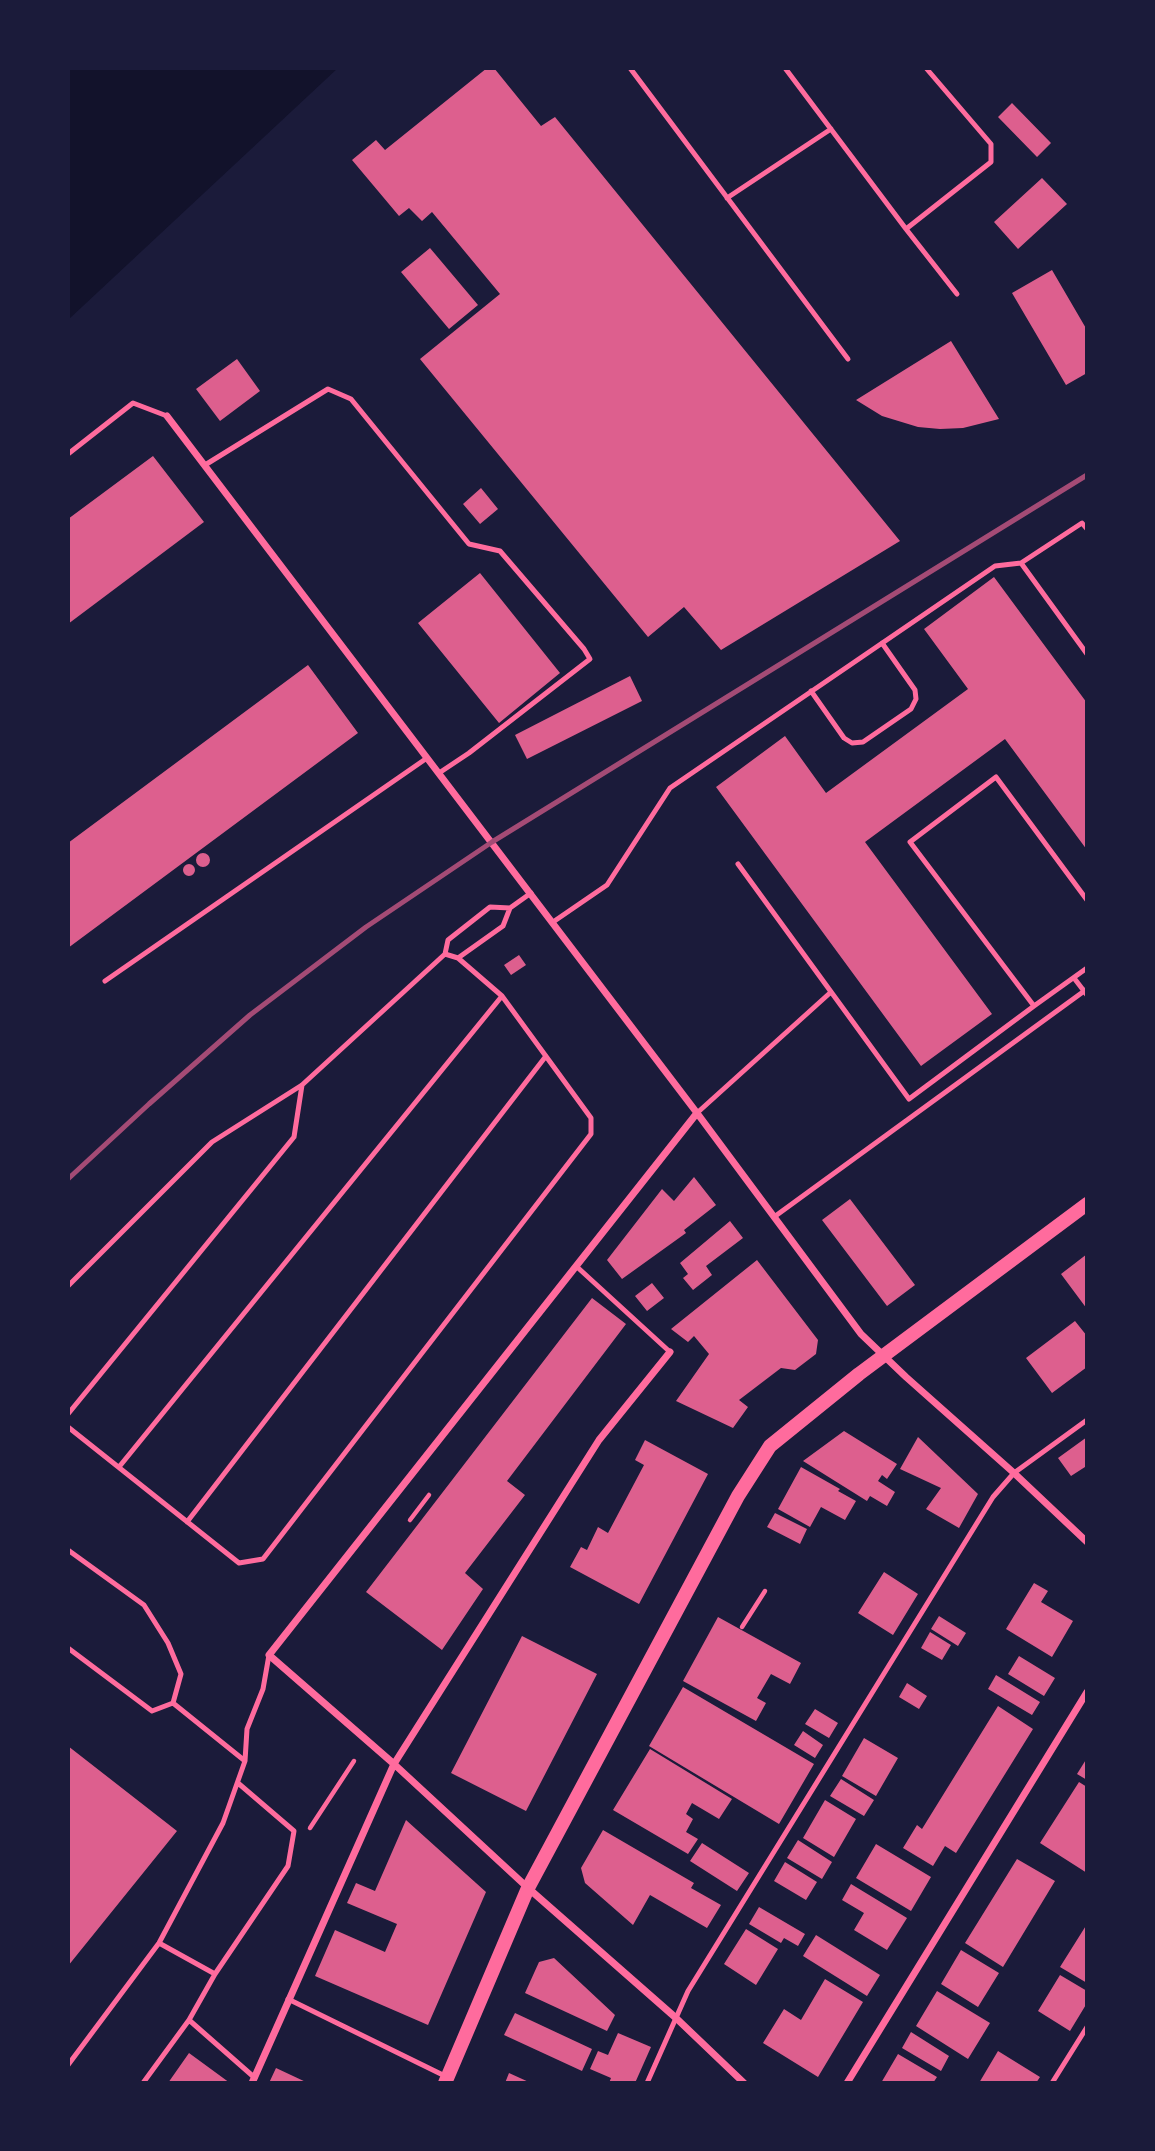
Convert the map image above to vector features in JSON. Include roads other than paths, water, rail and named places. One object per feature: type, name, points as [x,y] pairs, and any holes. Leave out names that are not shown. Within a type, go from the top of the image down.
[{"type":"main road","points":[[447,2080],[528,1888],[738,1496],[770,1446],[883,1356],[1087,1204]]},
{"type":"street","points":[[166,416],[553,922],[861,1334],[1087,1542]]},
{"type":"street","points":[[697,1113],[270,1655],[676,2018],[744,2083]]},
{"type":"street","points":[[254,2080],[394,1764],[599,1440],[670,1352]]},
{"type":"street","points":[[848,2083],[1087,1692]]},
{"type":"lane","points":[[630,68],[848,359]]},
{"type":"lane","points":[[785,68],[957,295]]},
{"type":"lane","points":[[906,229],[991,162],[991,144],[926,68]]},
{"type":"lane","points":[[727,198],[831,129]]},
{"type":"lane","points":[[205,465],[328,389],[351,398],[469,544],[500,551],[590,659],[469,753],[439,773]]},
{"type":"lane","points":[[68,454],[133,403],[166,416]]},
{"type":"lane","points":[[553,922],[607,885],[670,788],[995,566],[1021,563],[1084,521],[1087,529]]},
{"type":"lane","points":[[1021,563],[1087,654]]},
{"type":"lane","points":[[811,691],[844,738],[852,743],[863,743],[911,709],[916,699],[915,690],[882,643]]},
{"type":"lane","points":[[105,981],[428,757]]},
{"type":"lane","points":[[1034,1006],[910,842],[996,777],[1087,900]]},
{"type":"lane","points":[[738,864],[909,1099],[1087,968]]},
{"type":"lane","points":[[458,958],[503,926],[510,908],[531,893]]},
{"type":"lane","points":[[68,1286],[212,1142],[302,1085],[445,954],[448,940],[490,907],[510,908]]},
{"type":"lane","points":[[68,1427],[239,1563],[262,1559],[591,1134],[591,1118],[502,996],[458,958],[445,954]]},
{"type":"lane","points":[[774,1217],[1086,991],[1074,978]]},
{"type":"lane","points":[[697,1113],[831,992]]},
{"type":"lane","points":[[119,1467],[502,996]]},
{"type":"lane","points":[[187,1522],[546,1056]]},
{"type":"lane","points":[[68,1414],[294,1137],[302,1085]]},
{"type":"lane","points":[[576,1266],[670,1352]]},
{"type":"lane","points":[[647,2083],[688,1991],[993,1497],[1014,1473],[1087,1420]]},
{"type":"lane","points":[[68,1550],[144,1605],[168,1643],[181,1674],[173,1703]]},
{"type":"lane","points":[[68,1648],[152,1711],[173,1703]]},
{"type":"lane","points":[[68,2065],[159,1942],[223,1823],[245,1761],[247,1728],[263,1689],[270,1655]]},
{"type":"lane","points":[[173,1703],[245,1761]]},
{"type":"lane","points":[[143,2083],[189,2020],[215,1974],[288,1866],[294,1831],[238,1783]]},
{"type":"lane","points":[[159,1942],[215,1974]]},
{"type":"lane","points":[[288,1999],[447,2080]]},
{"type":"lane","points":[[189,2020],[254,2080]]},
{"type":"lane","points":[[1052,2083],[1087,2027]]},
{"type":"railway","points":[[68,1179],[250,1015],[366,927],[492,842],[1087,475]]}]
